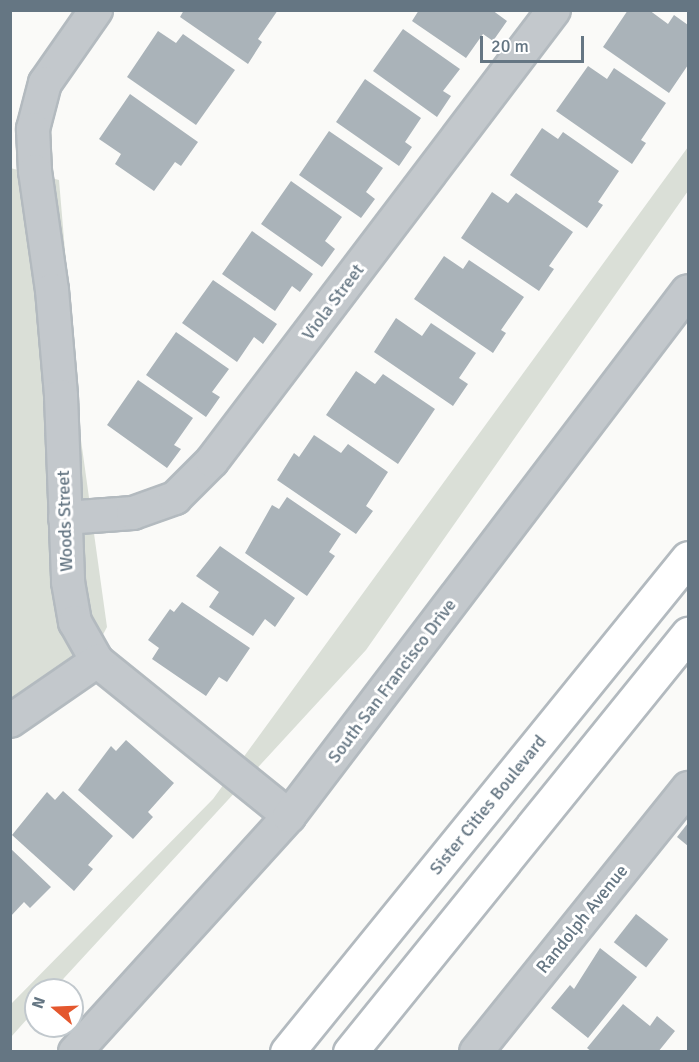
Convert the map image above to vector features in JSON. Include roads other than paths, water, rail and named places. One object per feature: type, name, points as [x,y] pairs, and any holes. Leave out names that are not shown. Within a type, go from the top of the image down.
[{"type":"main road","name":"Sister Cities Boulevard","points":[[287,1052],[688,558]]},
{"type":"main road","points":[[350,1052],[688,634]]},
{"type":"street","name":"Woods Street","points":[[96,10],[45,83],[33,129],[61,396],[68,582],[75,622],[97,661],[289,816]]},
{"type":"street","name":"Viola Street","points":[[65,518],[133,513],[175,498],[212,461],[554,10]]},
{"type":"street","name":"South San Francisco Drive","points":[[75,1052],[289,816],[688,291]]},
{"type":"street","points":[[10,721],[97,661]]},
{"type":"street","name":"Randolph Avenue","points":[[484,1049],[688,788]]}]
